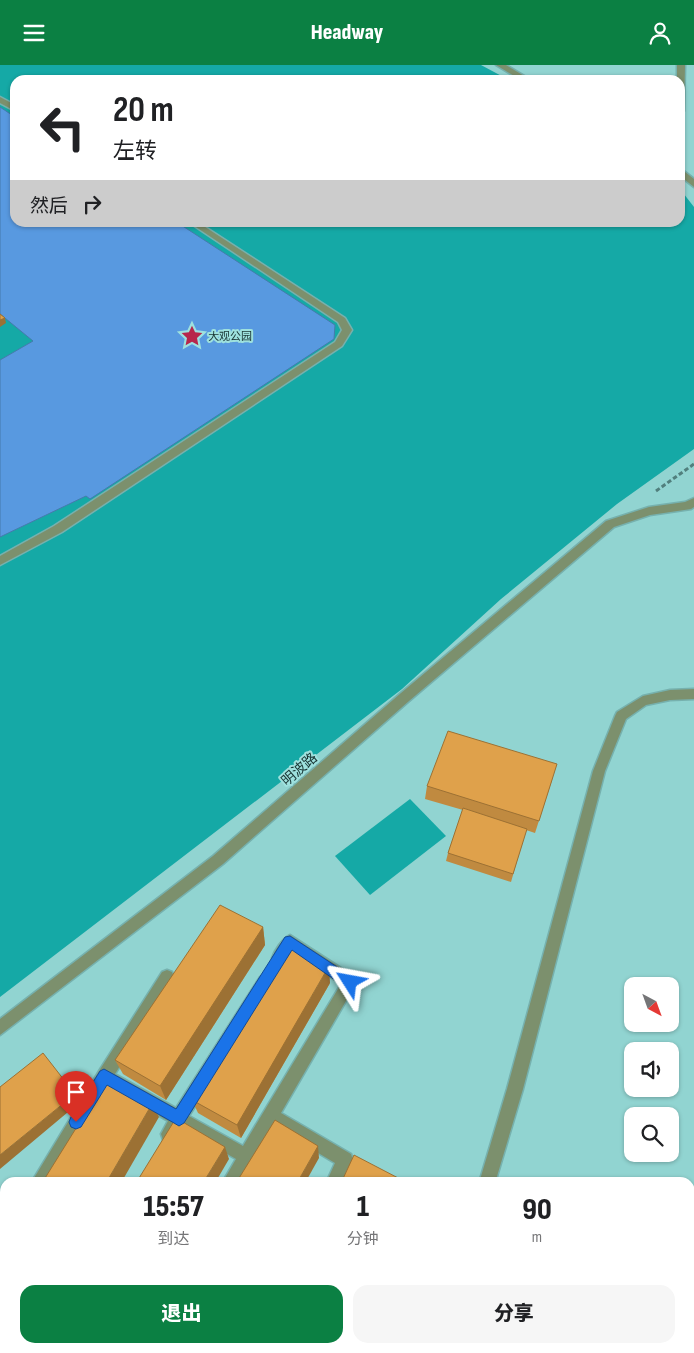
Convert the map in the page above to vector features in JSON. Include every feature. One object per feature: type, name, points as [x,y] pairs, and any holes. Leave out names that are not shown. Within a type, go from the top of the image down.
[{"type":"street","points":[[500,65],[518,75]]},
{"type":"street","points":[[0,561],[58,529],[339,344],[347,329],[342,320],[200,227]]},
{"type":"street","name":"明波路","points":[[0,1028],[218,860],[405,697],[610,524],[649,511],[686,506],[694,502]]},
{"type":"street","points":[[489,1177],[515,1089],[599,771],[622,716],[643,701],[670,695],[694,694]]},
{"type":"street","points":[[163,1143],[290,942],[350,982],[234,1177]]},
{"type":"street","points":[[43,1177],[167,977]]},
{"type":"street","points":[[104,1076],[246,1156]]},
{"type":"street","points":[[270,1115],[346,1160],[337,1177]]},
{"type":"shaded area","points":[[0,65],[481,65],[500,75],[10,75],[10,227],[685,227],[685,195],[694,207],[694,449],[617,504],[501,599],[402,689],[0,997]]},
{"type":"shaded area","name":"大观公园","points":[[0,107],[10,114],[10,227],[184,227],[335,325],[334,339],[90,499],[86,496],[0,537],[0,360],[33,341],[0,314]]},
{"type":"shaded area","points":[[410,799],[446,836],[370,895],[335,856]]},
{"type":"building","points":[[448,731],[557,764],[539,821],[427,786]]},
{"type":"building","points":[[463,808],[527,829],[513,874],[448,853]]},
{"type":"building","points":[[220,905],[263,927],[160,1086],[115,1060]]},
{"type":"building","points":[[287,944],[329,966],[237,1125],[192,1100]]},
{"type":"building","points":[[43,1053],[75,1094],[0,1155],[0,1087]]},
{"type":"building","points":[[106,1080],[152,1104],[109,1177],[46,1177]]},
{"type":"building","points":[[176,1118],[225,1147],[207,1177],[140,1177]]},
{"type":"building","points":[[275,1120],[318,1146],[300,1177],[240,1177]]},
{"type":"building","points":[[354,1155],[396,1177],[344,1177]]},
{"type":"place","name":"大观公园","points":[[192,336]]},
{"type":"route","points":[[76,1122],[104,1076],[179,1119],[290,942],[350,982]]}]
